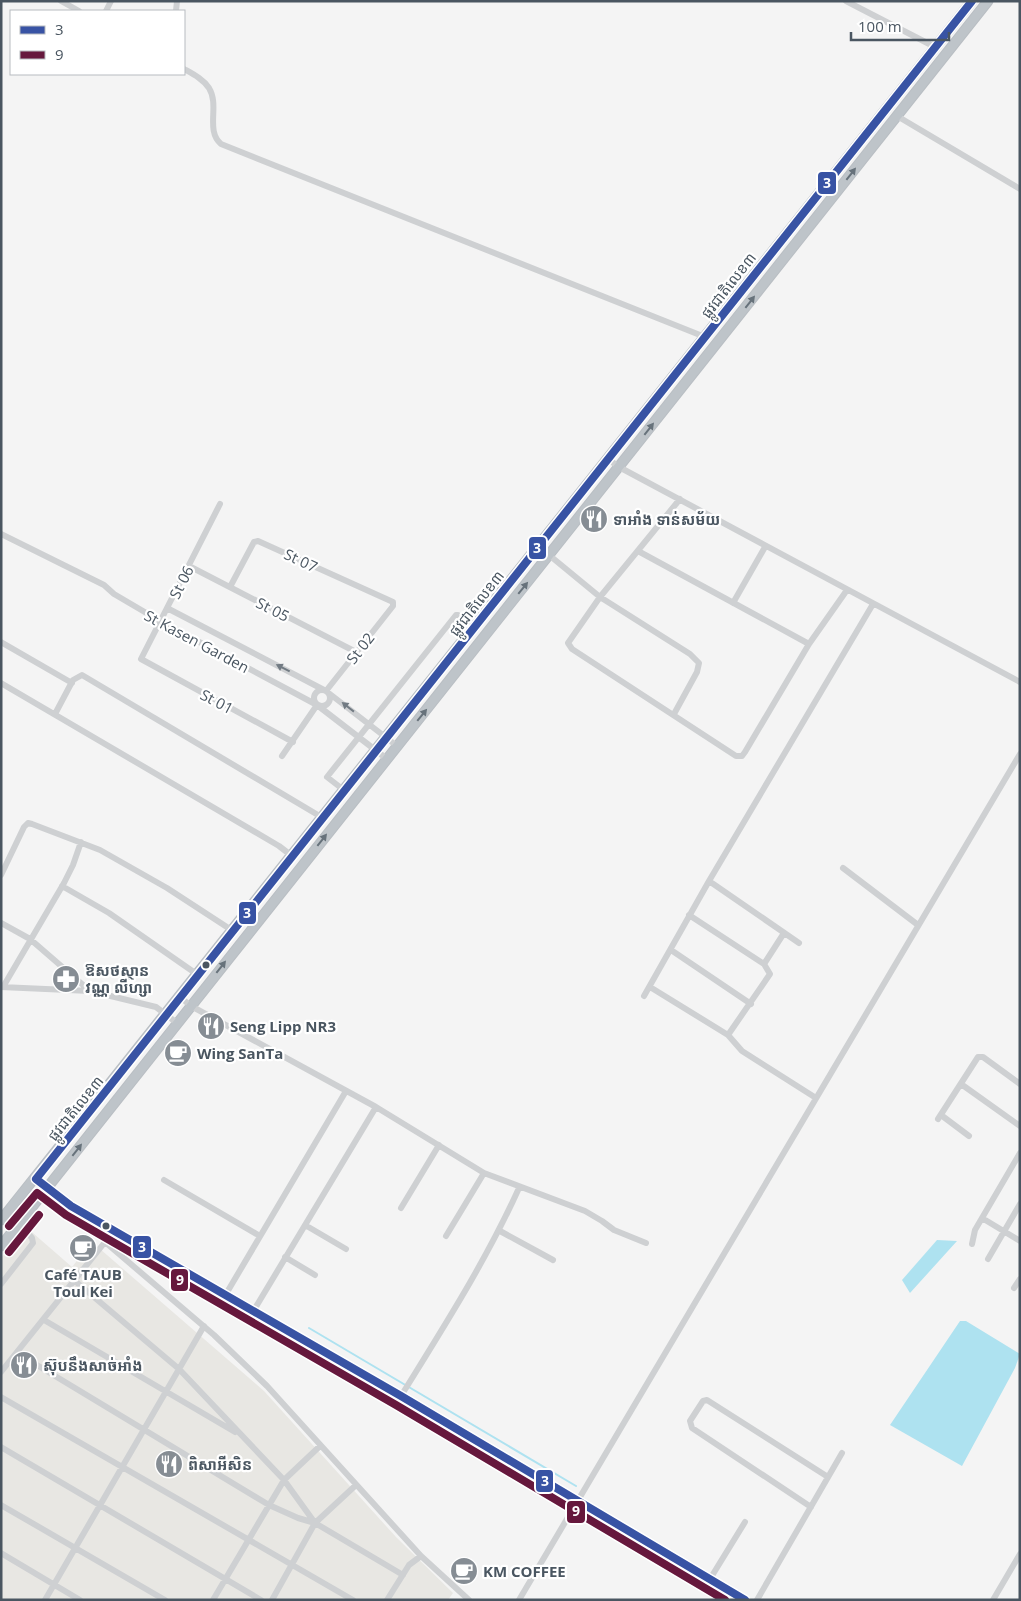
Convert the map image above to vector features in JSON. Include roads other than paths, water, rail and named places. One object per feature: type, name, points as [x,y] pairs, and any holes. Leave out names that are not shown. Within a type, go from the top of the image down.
[{"type":"highway","name":"ផ្លូវជាតិលេខ៣","points":[[1,1220],[198,976],[972,1]]},
{"type":"highway","name":"ផ្លូវជាតិលេខ៣","points":[[1,1246],[988,1]]},
{"type":"main road","points":[[36,1179],[47,1189],[112,1230],[254,1310],[405,1390],[578,1500],[745,1600]]},
{"type":"street","points":[[61,1],[77,10]]},
{"type":"street","points":[[846,1],[935,47]]},
{"type":"street","points":[[185,70],[200,79],[209,88],[214,100],[214,134],[221,144],[705,337]]},
{"type":"street","points":[[897,116],[1020,189]]},
{"type":"street","points":[[608,459],[619,468],[1020,682]]},
{"type":"street","points":[[680,499],[600,597],[568,642],[572,649],[674,714],[693,730],[736,756],[742,756],[809,644],[847,590]]},
{"type":"street","name":"St 06","points":[[141,659],[220,504]]},
{"type":"street","name":"St Kasen Garden","points":[[1,534],[104,585],[114,594],[160,621],[317,705],[387,759]]},
{"type":"street","name":"St 07","points":[[230,587],[254,542],[258,541],[394,604]]},
{"type":"street","points":[[733,603],[766,547]]},
{"type":"street","points":[[638,551],[809,644]]},
{"type":"street","points":[[549,555],[600,597],[690,654],[699,663],[698,672],[674,714]]},
{"type":"street","name":"St 05","points":[[189,566],[356,652]]},
{"type":"street","name":"St 02","points":[[326,691],[394,604]]},
{"type":"street","points":[[644,996],[689,915],[873,604]]},
{"type":"street","name":"St Kasen Garden","points":[[167,608],[326,691],[397,746]]},
{"type":"street","points":[[345,790],[327,776],[368,723],[456,615],[473,629]]},
{"type":"street","points":[[1,642],[72,683]]},
{"type":"street","name":"St 01","points":[[141,659],[293,742]]},
{"type":"street","points":[[55,714],[72,683],[79,676],[90,678],[323,818]]},
{"type":"street","points":[[1,683],[279,846],[292,856]]},
{"type":"street","points":[[321,689],[326,691],[330,698],[329,703],[324,706],[317,705],[313,700],[316,692],[321,689]]},
{"type":"street","points":[[282,756],[317,705]]},
{"type":"street","points":[[519,1600],[1020,754]]},
{"type":"street","points":[[2,872],[28,823],[100,850],[167,888],[233,931]]},
{"type":"street","points":[[81,842],[73,865],[62,886],[2,987],[90,991],[156,1007],[177,1023]]},
{"type":"street","points":[[842,868],[918,925]]},
{"type":"street","points":[[710,882],[798,943]]},
{"type":"street","points":[[62,886],[109,913],[198,976]]},
{"type":"street","points":[[689,915],[764,964],[770,974],[728,1035]]},
{"type":"street","points":[[1,922],[30,938],[90,991]]},
{"type":"street","points":[[764,964],[784,933]]},
{"type":"street","points":[[671,950],[751,1004]]},
{"type":"street","points":[[650,987],[728,1035],[742,1050],[816,1098]]},
{"type":"street","points":[[180,997],[191,1006],[376,1107],[484,1173],[519,1188],[585,1211],[614,1230],[646,1243]]},
{"type":"street","points":[[969,1136],[940,1117],[981,1056],[1020,1084]]},
{"type":"street","points":[[961,1084],[1020,1126]]},
{"type":"street","points":[[226,1294],[346,1091]]},
{"type":"street","points":[[254,1310],[376,1107]]},
{"type":"street","points":[[401,1208],[438,1145]]},
{"type":"street","points":[[972,1244],[975,1230],[1020,1153]]},
{"type":"street","points":[[446,1236],[484,1173]]},
{"type":"street","points":[[164,1180],[260,1236]]},
{"type":"street","points":[[405,1390],[500,1231],[519,1188]]},
{"type":"street","points":[[988,1259],[1020,1204]]},
{"type":"street","points":[[982,1218],[1020,1241]]},
{"type":"street","points":[[1,1284],[33,1243],[32,1238],[20,1224]]},
{"type":"street","points":[[305,1225],[346,1249]]},
{"type":"street","points":[[1,1372],[75,1281],[112,1230]]},
{"type":"street","points":[[500,1231],[553,1260]]},
{"type":"street","points":[[105,1242],[204,1326],[267,1386],[421,1556],[469,1600]]},
{"type":"street","points":[[285,1257],[316,1276]]},
{"type":"street","points":[[1014,1288],[1020,1279]]},
{"type":"street","points":[[75,1281],[179,1369],[284,1480],[315,1523]]},
{"type":"street","points":[[44,1320],[242,1436]]},
{"type":"street","points":[[45,1600],[204,1326]]},
{"type":"street","points":[[17,1353],[269,1504],[298,1518],[315,1523],[403,1575]]},
{"type":"street","points":[[1,1398],[353,1600]]},
{"type":"street","points":[[811,1507],[692,1428],[690,1421],[703,1400],[707,1400],[828,1477]]},
{"type":"street","points":[[213,1600],[284,1480],[320,1446]]},
{"type":"street","points":[[1,1447],[261,1600]]},
{"type":"street","points":[[757,1600],[842,1453]]},
{"type":"street","points":[[272,1600],[315,1523],[356,1485]]},
{"type":"street","points":[[1,1505],[165,1600]]},
{"type":"street","points":[[710,1579],[745,1522]]},
{"type":"street","points":[[1,1554],[80,1600]]},
{"type":"street","points":[[993,1600],[1020,1554]]},
{"type":"street","points":[[387,1600],[410,1565],[421,1556]]},
{"type":"water","points":[[937,1240],[957,1241],[910,1293],[902,1280]]},
{"type":"water","points":[[960,1321],[966,1321],[1020,1354],[1015,1368],[962,1466],[890,1425]]},
{"type":"waterway","points":[[309,1328],[576,1486]]},
{"type":"place","name":"ទាអាំង ទាន់សម័យ","points":[[594,519]]},
{"type":"place","name":"ឱសថស្ថាន វណ្ណ លីហ្សា","points":[[66,979]]},
{"type":"place","name":"Seng Lipp NR3","points":[[211,1026]]},
{"type":"place","name":"Wing SanTa","points":[[178,1053]]},
{"type":"place","name":"Café TAUB Toul Kei","points":[[83,1248]]},
{"type":"place","name":"ស៊ុបនឹងសាច់អាំង","points":[[24,1365]]},
{"type":"place","name":"ពិសាអីសិន","points":[[169,1464]]},
{"type":"place","name":"KM COFFEE","points":[[464,1571]]}]
